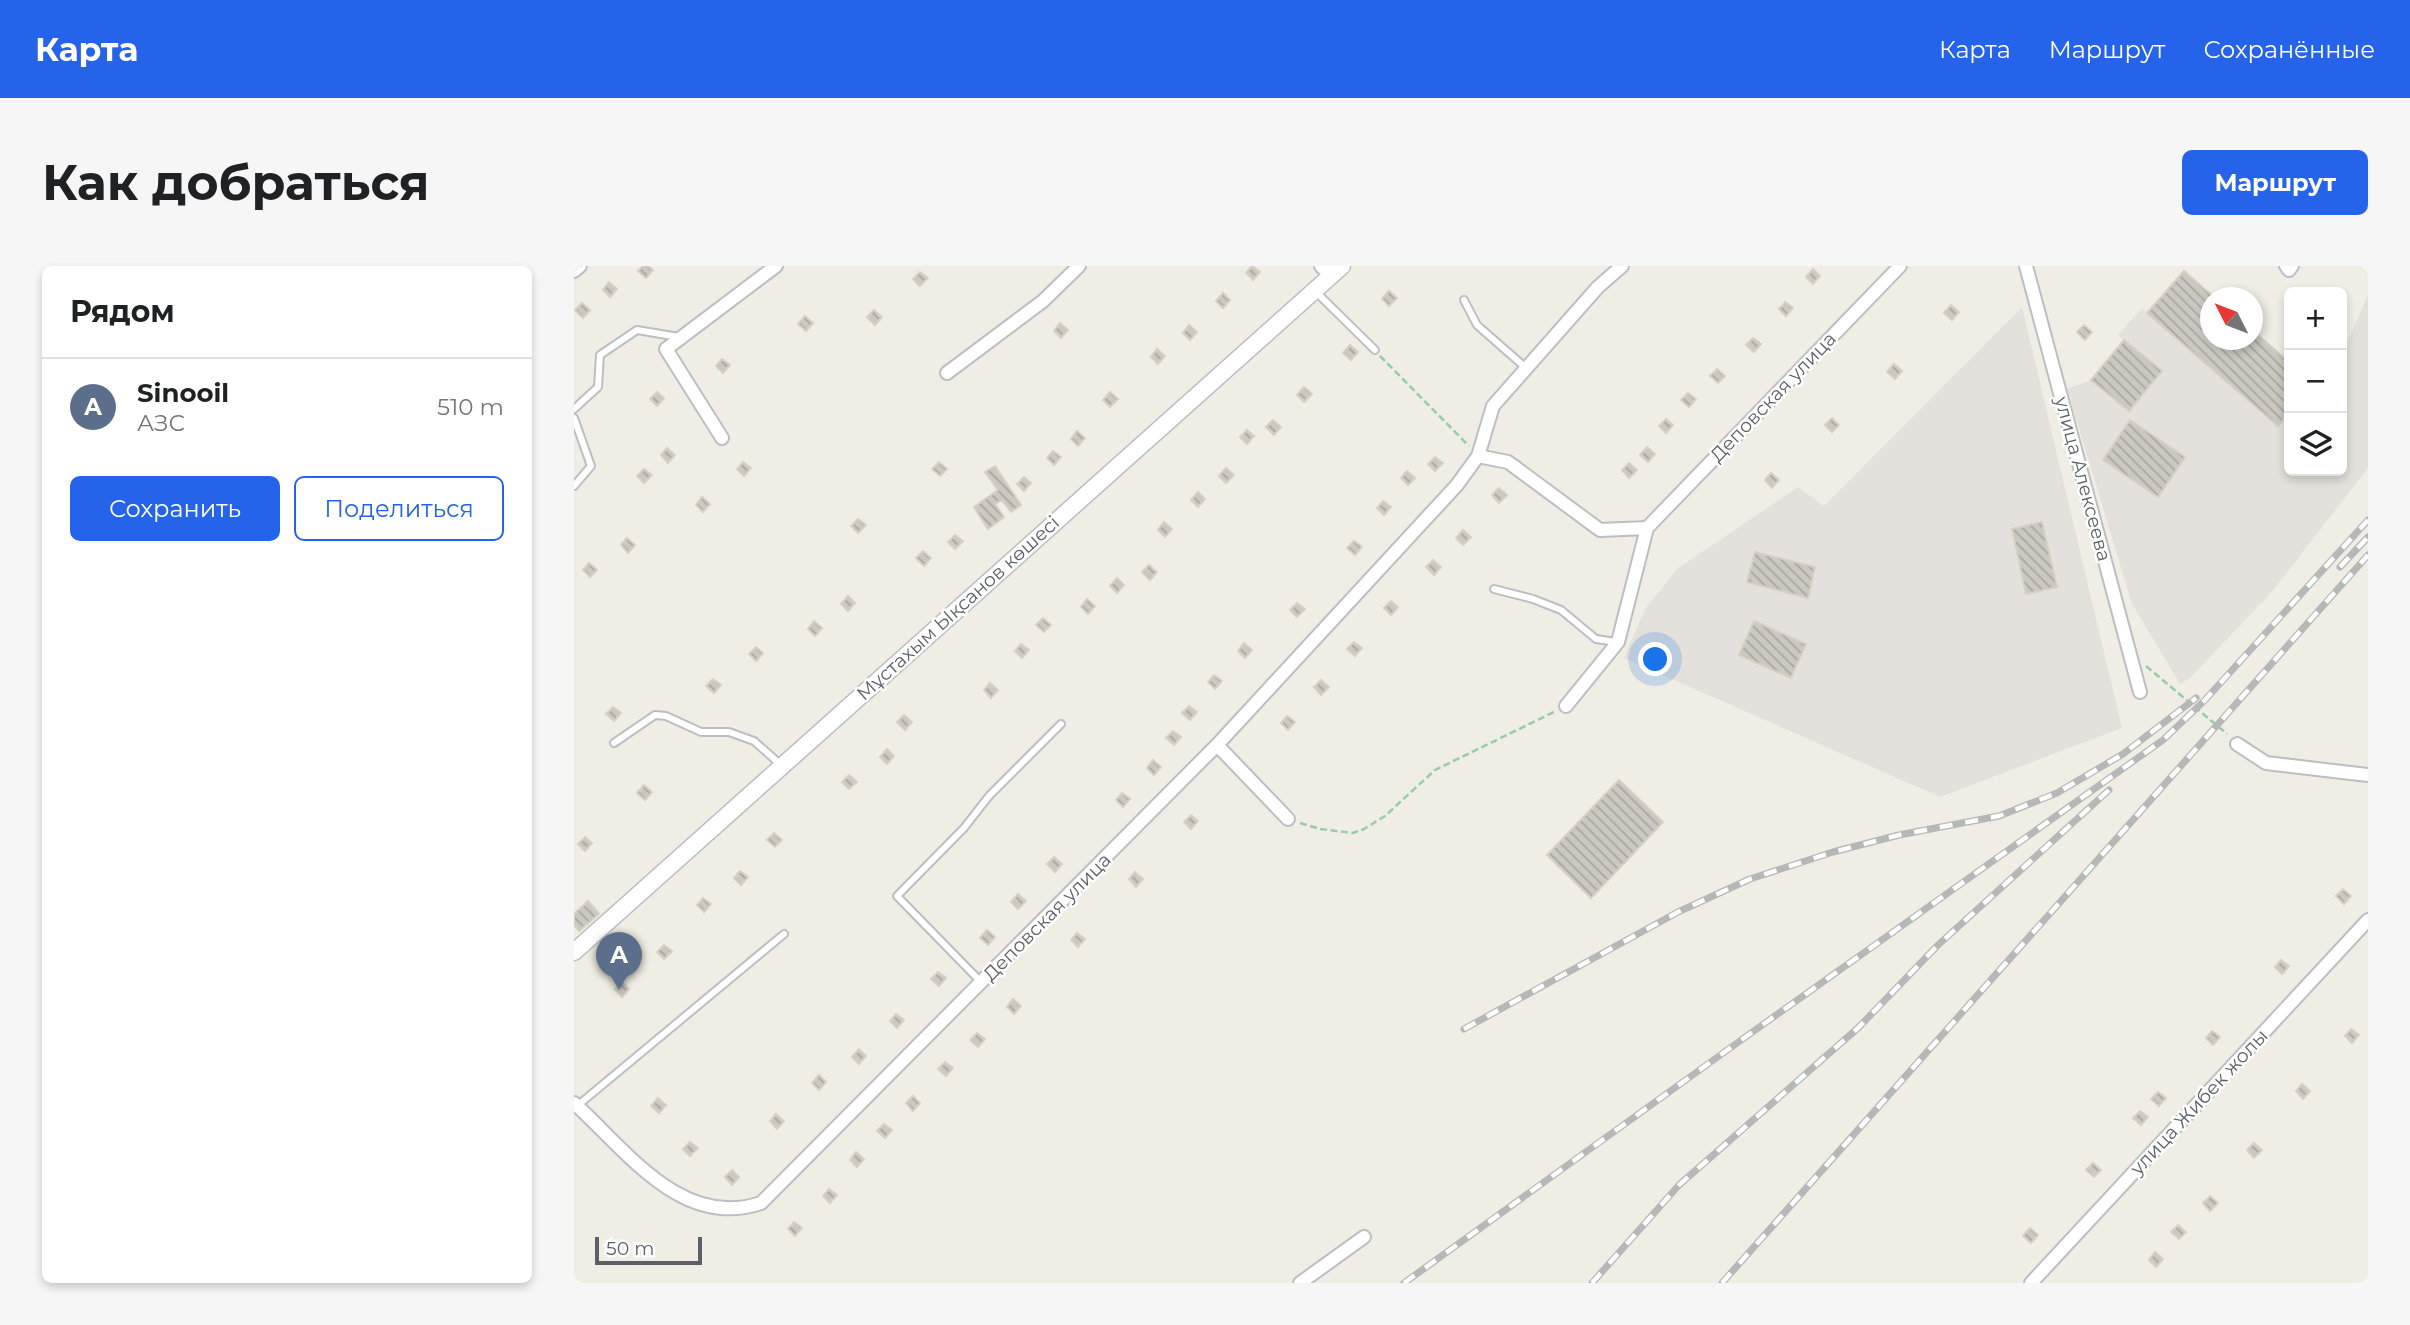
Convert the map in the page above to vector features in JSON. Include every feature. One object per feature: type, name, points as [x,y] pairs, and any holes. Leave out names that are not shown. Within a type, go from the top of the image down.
[{"type":"main road","name":"Мұстахым Ықсанов көшесі","points":[[574,952],[1315,291],[1331,269]]},
{"type":"street","points":[[574,271],[580,266]]},
{"type":"street","points":[[722,438],[666,349],[776,266]]},
{"type":"street","points":[[947,373],[1043,301],[1079,266]]},
{"type":"street","name":"Деповская улица","points":[[576,1105],[665,1187],[706,1207],[744,1209],[761,1203],[1217,745],[1457,485],[1478,456],[1493,406],[1598,287],[1622,266]]},
{"type":"street","name":"Деповская улица","points":[[1647,528],[1900,266]]},
{"type":"street","name":"улица Алексеева","points":[[2026,266],[2140,692]]},
{"type":"street","points":[[2286,266],[2289,270],[2292,266]]},
{"type":"street","points":[[1478,456],[1508,462],[1600,530],[1647,528],[1618,642],[1566,706]]},
{"type":"street","points":[[2237,744],[2266,763],[2368,775]]},
{"type":"street","points":[[1217,745],[1288,819]]},
{"type":"street","name":"улица Жибек жолы","points":[[2031,1283],[2368,920]]},
{"type":"street","points":[[1300,1283],[1364,1237]]},
{"type":"lane","points":[[1315,291],[1375,350]]},
{"type":"lane","points":[[1464,300],[1477,325],[1526,368]]},
{"type":"lane","points":[[574,409],[598,387],[600,355],[637,330],[681,338]]},
{"type":"lane","points":[[574,418],[591,466],[574,486]]},
{"type":"lane","points":[[1494,589],[1534,599],[1561,610],[1596,639],[1618,642]]},
{"type":"lane","points":[[614,743],[655,715],[666,716],[701,732],[729,732],[754,741],[781,765]]},
{"type":"lane","points":[[982,983],[897,896],[964,828],[989,796],[1061,724]]},
{"type":"lane","points":[[576,1105],[784,934]]},
{"type":"path","points":[[1375,350],[1478,456]]},
{"type":"path","points":[[2130,653],[2237,744]]},
{"type":"path","points":[[1288,819],[1320,829],[1353,833],[1385,816],[1436,770],[1566,706]]},
{"type":"shaded area","points":[[2184,271],[2203,287],[2200,287],[2200,350],[2263,350],[2263,339],[2284,358],[2284,476],[2347,476],[2347,342],[2368,295],[2368,468],[2271,593],[2190,678],[2180,684],[2132,604],[2067,389],[2091,380],[2124,340],[2118,335],[2142,308],[2147,313]]},
{"type":"shaded area","points":[[2022,307],[2122,728],[1940,797],[1624,658],[1645,609],[1677,569],[1798,487],[1824,506]]},
{"type":"building","points":[[643,266],[653,270],[646,278],[638,271]]},
{"type":"building","points":[[1252,266],[1260,272],[1253,280],[1246,273]]},
{"type":"building","points":[[1813,269],[1820,276],[1813,284],[1806,277]]},
{"type":"building","points":[[2184,271],[2202,287],[2200,287],[2200,350],[2263,350],[2263,340],[2284,358],[2284,419],[2278,426],[2147,313]]},
{"type":"building","points":[[920,272],[928,278],[920,286],[913,279]]},
{"type":"building","points":[[609,282],[617,289],[610,297],[603,290]]},
{"type":"building","points":[[1389,291],[1397,298],[1389,306],[1382,299]]},
{"type":"building","points":[[1223,293],[1230,300],[1223,308],[1216,301]]},
{"type":"building","points":[[1785,302],[1793,308],[1786,316],[1779,309]]},
{"type":"building","points":[[582,303],[590,310],[583,318],[575,310]]},
{"type":"building","points":[[1951,305],[1959,312],[1952,320],[1944,313]]},
{"type":"building","points":[[874,310],[882,317],[875,325],[867,317]]},
{"type":"building","points":[[805,316],[813,323],[806,331],[798,324]]},
{"type":"building","points":[[1060,323],[1068,330],[1061,338],[1054,331]]},
{"type":"building","points":[[1189,325],[1197,332],[1190,340],[1183,333]]},
{"type":"building","points":[[2084,325],[2092,332],[2085,340],[2077,332]]},
{"type":"building","points":[[1753,338],[1761,344],[1754,352],[1746,345]]},
{"type":"building","points":[[2124,340],[2162,371],[2129,411],[2091,380]]},
{"type":"building","points":[[1350,345],[1358,352],[1351,360],[1343,353]]},
{"type":"building","points":[[1157,349],[1165,356],[1158,364],[1151,357]]},
{"type":"building","points":[[722,359],[730,365],[723,373],[716,366]]},
{"type":"building","points":[[1894,364],[1902,371],[1895,379],[1887,372]]},
{"type":"building","points":[[1717,369],[1725,376],[1718,383],[1710,376]]},
{"type":"building","points":[[1304,387],[1312,394],[1304,402],[1297,395]]},
{"type":"building","points":[[657,392],[664,398],[657,406],[650,399]]},
{"type":"building","points":[[1110,392],[1118,399],[1110,407],[1103,400]]},
{"type":"building","points":[[1688,393],[1696,399],[1689,407],[1681,400]]},
{"type":"building","points":[[1832,418],[1839,425],[1832,432],[1825,425]]},
{"type":"building","points":[[1666,419],[1673,425],[1666,433],[1659,426]]},
{"type":"building","points":[[1273,420],[1281,427],[1274,435],[1266,427]]},
{"type":"building","points":[[2130,420],[2185,457],[2158,497],[2103,460]]},
{"type":"building","points":[[1247,430],[1254,436],[1247,444],[1240,437]]},
{"type":"building","points":[[1077,431],[1085,438],[1078,446],[1071,439]]},
{"type":"building","points":[[1647,447],[1655,454],[1648,462],[1640,455]]},
{"type":"building","points":[[667,448],[675,455],[668,463],[661,455]]},
{"type":"building","points":[[1053,451],[1061,457],[1054,465],[1047,458]]},
{"type":"building","points":[[1435,457],[1443,463],[1435,471],[1428,464]]},
{"type":"building","points":[[743,462],[751,468],[744,476],[737,469]]},
{"type":"building","points":[[939,462],[947,469],[940,476],[932,469]]},
{"type":"building","points":[[1629,463],[1637,470],[1629,478],[1622,470]]},
{"type":"building","points":[[995,466],[1021,505],[1011,512],[1002,500],[995,504],[1004,517],[988,529],[974,507],[998,490],[985,472]]},
{"type":"building","points":[[1226,468],[1234,475],[1226,483],[1219,476]]},
{"type":"building","points":[[644,469],[652,475],[644,483],[637,476]]},
{"type":"building","points":[[1407,471],[1415,478],[1408,485],[1401,478]]},
{"type":"building","points":[[1771,473],[1779,480],[1772,488],[1765,480]]},
{"type":"building","points":[[1024,477],[1031,483],[1024,491],[1017,484]]},
{"type":"building","points":[[1499,488],[1507,495],[1499,503],[1492,495]]},
{"type":"building","points":[[1198,492],[1205,499],[1198,507],[1191,500]]},
{"type":"building","points":[[702,497],[710,504],[703,512],[696,505]]},
{"type":"building","points":[[1383,501],[1391,507],[1384,515],[1377,508]]},
{"type":"building","points":[[858,519],[866,525],[858,533],[851,526]]},
{"type":"building","points":[[1164,522],[1172,529],[1165,537],[1158,530]]},
{"type":"building","points":[[2042,522],[2057,587],[2026,594],[2012,529]]},
{"type":"building","points":[[1463,530],[1471,537],[1463,545],[1456,538]]},
{"type":"building","points":[[955,535],[963,541],[955,549],[948,542]]},
{"type":"building","points":[[627,538],[635,545],[628,553],[621,545]]},
{"type":"building","points":[[1354,541],[1362,547],[1355,555],[1347,548]]},
{"type":"building","points":[[923,551],[931,558],[924,566],[916,558]]},
{"type":"building","points":[[1755,552],[1815,567],[1808,598],[1747,582]]},
{"type":"building","points":[[1433,560],[1441,567],[1434,575],[1426,567]]},
{"type":"building","points":[[589,563],[597,570],[590,577],[583,570]]},
{"type":"building","points":[[1149,565],[1157,572],[1150,580],[1142,572]]},
{"type":"building","points":[[1117,578],[1124,585],[1117,593],[1110,586]]},
{"type":"building","points":[[848,596],[855,603],[848,611],[841,604]]},
{"type":"building","points":[[1087,599],[1095,606],[1088,614],[1081,607]]},
{"type":"building","points":[[1391,601],[1398,607],[1391,615],[1384,608]]},
{"type":"building","points":[[1297,603],[1305,609],[1297,617],[1290,610]]},
{"type":"building","points":[[1043,618],[1051,625],[1044,632],[1036,625]]},
{"type":"building","points":[[814,621],[822,628],[815,636],[808,629]]},
{"type":"building","points":[[1754,621],[1806,644],[1791,678],[1739,655]]},
{"type":"building","points":[[1354,642],[1362,648],[1355,656],[1347,649]]},
{"type":"building","points":[[1244,643],[1252,650],[1245,658],[1238,651]]},
{"type":"building","points":[[1021,644],[1029,650],[1022,658],[1015,651]]},
{"type":"building","points":[[756,647],[763,653],[756,661],[749,654]]},
{"type":"building","points":[[1214,675],[1222,681],[1215,689],[1208,682]]},
{"type":"building","points":[[713,679],[721,685],[714,693],[706,686]]},
{"type":"building","points":[[1321,680],[1329,687],[1321,695],[1314,687]]},
{"type":"building","points":[[990,683],[998,690],[991,698],[984,690]]},
{"type":"building","points":[[1189,706],[1197,712],[1190,720],[1182,713]]},
{"type":"building","points":[[613,707],[621,713],[614,721],[606,714]]},
{"type":"building","points":[[904,715],[912,722],[905,730],[897,722]]},
{"type":"building","points":[[1287,716],[1295,722],[1288,730],[1281,723]]},
{"type":"building","points":[[1173,731],[1181,737],[1174,745],[1166,738]]},
{"type":"building","points":[[887,749],[894,756],[887,764],[880,757]]},
{"type":"building","points":[[1153,760],[1161,767],[1154,775],[1147,768]]},
{"type":"building","points":[[849,775],[857,782],[849,789],[842,782]]},
{"type":"building","points":[[1619,780],[1663,822],[1591,898],[1547,855]]},
{"type":"building","points":[[644,785],[652,792],[645,800],[637,793]]},
{"type":"building","points":[[1122,793],[1130,799],[1123,807],[1116,800]]},
{"type":"building","points":[[1191,815],[1198,821],[1191,829],[1184,822]]},
{"type":"building","points":[[774,833],[782,840],[775,847],[767,840]]},
{"type":"building","points":[[585,837],[592,843],[585,851],[578,844]]},
{"type":"building","points":[[1054,857],[1062,864],[1055,872],[1047,864]]},
{"type":"building","points":[[740,871],[748,877],[741,885],[734,878]]},
{"type":"building","points":[[1135,872],[1143,879],[1136,887],[1129,879]]},
{"type":"building","points":[[2343,889],[2351,896],[2344,904],[2336,896]]},
{"type":"building","points":[[1018,894],[1026,901],[1018,909],[1011,902]]},
{"type":"building","points":[[703,898],[711,904],[704,912],[697,905]]},
{"type":"building","points":[[588,901],[599,914],[579,931],[574,925],[574,914]]},
{"type":"building","points":[[987,930],[995,937],[988,945],[980,938]]},
{"type":"building","points":[[1077,933],[1085,939],[1078,947],[1071,940]]},
{"type":"building","points":[[664,945],[672,951],[664,959],[657,952]]},
{"type":"building","points":[[2281,960],[2289,966],[2282,974],[2275,967]]},
{"type":"building","points":[[938,972],[946,978],[939,986],[931,979]]},
{"type":"building","points":[[622,982],[629,989],[622,997],[615,989]]},
{"type":"building","points":[[1013,999],[1021,1006],[1014,1014],[1007,1007]]},
{"type":"building","points":[[896,1014],[904,1020],[897,1028],[890,1021]]},
{"type":"building","points":[[2351,1029],[2359,1035],[2352,1043],[2345,1036]]},
{"type":"building","points":[[2212,1031],[2220,1037],[2213,1045],[2206,1038]]},
{"type":"building","points":[[977,1033],[985,1039],[978,1047],[970,1040]]},
{"type":"building","points":[[859,1049],[866,1056],[859,1064],[852,1057]]},
{"type":"building","points":[[945,1062],[953,1068],[946,1076],[938,1069]]},
{"type":"building","points":[[819,1075],[826,1082],[819,1090],[812,1083]]},
{"type":"building","points":[[2302,1084],[2310,1091],[2303,1099],[2296,1091]]},
{"type":"building","points":[[2158,1092],[2166,1098],[2159,1106],[2151,1099]]},
{"type":"building","points":[[913,1096],[920,1103],[913,1111],[906,1103]]},
{"type":"building","points":[[658,1098],[666,1105],[659,1113],[651,1106]]},
{"type":"building","points":[[2140,1111],[2148,1117],[2141,1125],[2133,1118]]},
{"type":"building","points":[[776,1114],[784,1121],[777,1129],[770,1121]]},
{"type":"building","points":[[884,1124],[892,1130],[885,1138],[877,1131]]},
{"type":"building","points":[[690,1142],[698,1148],[690,1156],[683,1149]]},
{"type":"building","points":[[2254,1143],[2262,1150],[2254,1158],[2247,1150]]},
{"type":"building","points":[[856,1152],[864,1159],[857,1167],[850,1160]]},
{"type":"building","points":[[2093,1163],[2101,1170],[2094,1177],[2086,1170]]},
{"type":"building","points":[[732,1170],[739,1177],[732,1185],[725,1177]]},
{"type":"building","points":[[829,1189],[837,1195],[830,1203],[823,1196]]},
{"type":"building","points":[[2210,1196],[2218,1203],[2210,1211],[2203,1203]]},
{"type":"building","points":[[794,1222],[802,1228],[795,1236],[788,1229]]},
{"type":"building","points":[[2178,1225],[2186,1232],[2179,1239],[2171,1232]]},
{"type":"building","points":[[2030,1228],[2038,1235],[2031,1243],[2023,1236]]},
{"type":"building","points":[[2155,1252],[2163,1259],[2156,1267],[2149,1260]]},
{"type":"railway","points":[[1404,1283],[2163,740],[2205,700],[2368,520]]},
{"type":"railway","points":[[2340,567],[2368,537]]},
{"type":"railway","points":[[1722,1283],[2368,555]]},
{"type":"railway","points":[[1464,1029],[1678,912],[1750,879],[1833,852],[1899,835],[1999,816],[2057,793],[2123,754],[2196,698]]},
{"type":"railway","points":[[1592,1283],[1679,1185],[1858,1028],[1938,945],[2109,790]]},
{"type":"place","name":"Sinooil","points":[[619,990]]}]
